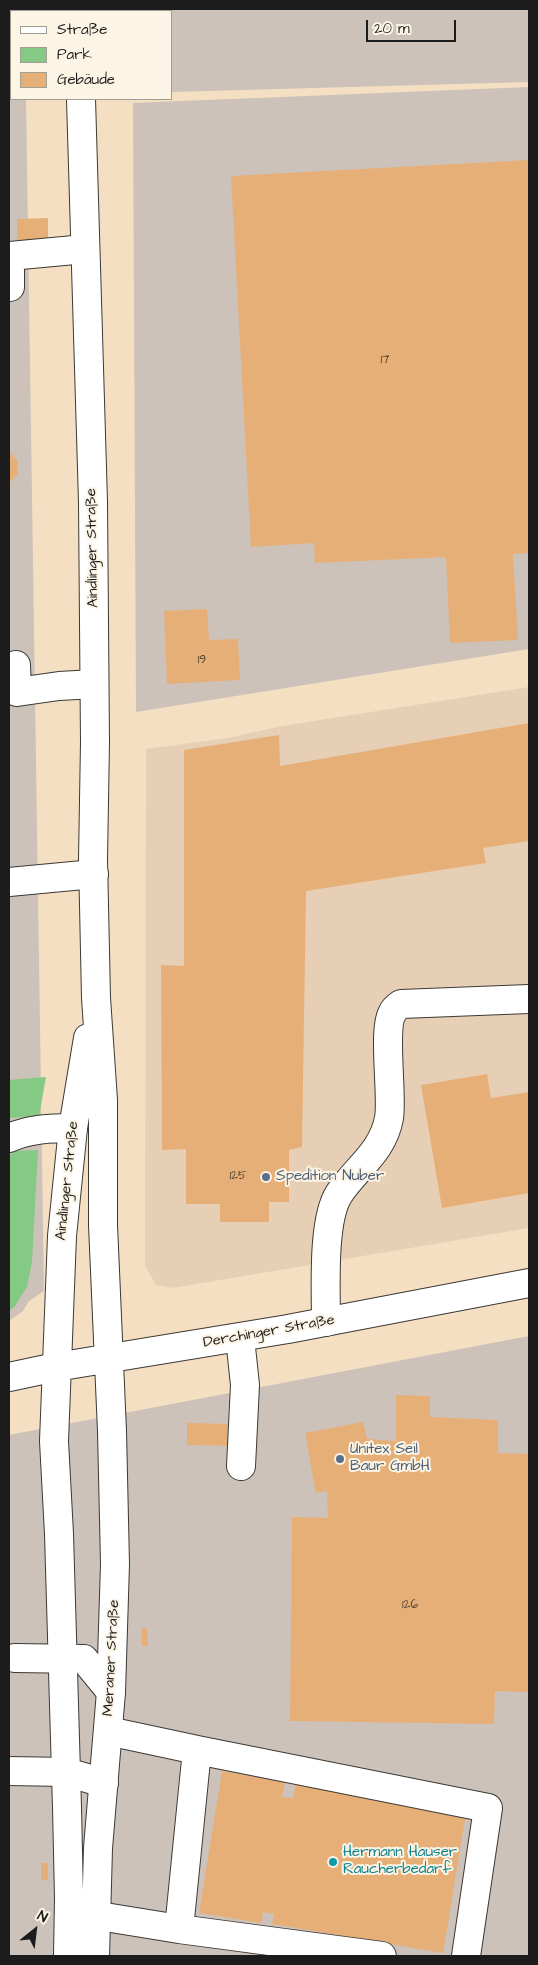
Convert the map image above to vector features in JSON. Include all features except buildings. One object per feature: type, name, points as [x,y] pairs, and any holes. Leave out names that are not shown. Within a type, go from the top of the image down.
[{"type":"main road","name":"Aindlinger Straße","points":[[81,100],[93,502],[96,998],[103,1100],[103,1225],[108,1359]]},
{"type":"main road","points":[[10,287],[9,256],[85,249]]},
{"type":"main road","points":[[14,683],[59,686],[94,684]]},
{"type":"main road","points":[[9,882],[94,874]]},
{"type":"main road","name":"Aindlinger Straße","points":[[56,1367],[62,1236],[73,1128],[96,998]]},
{"type":"main road","points":[[326,1322],[326,1255],[332,1210],[338,1195],[375,1151],[389,1118],[388,1028],[392,1013],[401,1004],[529,999]]},
{"type":"main road","points":[[9,1138],[22,1132],[52,1128],[73,1128]]},
{"type":"main road","name":"Derchinger Straße","points":[[9,1377],[56,1367],[240,1338],[529,1282]]},
{"type":"main road","points":[[240,1338],[246,1385],[241,1466]]},
{"type":"main road","name":"Meraner Straße","points":[[95,1956],[98,1848],[112,1692],[115,1564],[112,1431],[108,1359]]},
{"type":"main road","points":[[56,1367],[54,1456],[63,1658],[69,1912],[68,1956]]},
{"type":"main road","points":[[15,1658],[84,1659],[112,1692]]},
{"type":"main road","points":[[108,1731],[488,1808],[466,1956]]},
{"type":"main road","points":[[179,1929],[197,1750]]},
{"type":"main road","points":[[9,1771],[66,1772],[104,1783]]},
{"type":"main road","points":[[69,1912],[179,1929],[382,1956]]},
{"type":"shaded area","points":[[9,9],[25,9],[10,10],[10,100],[26,100],[44,1291],[29,1301],[23,1311],[9,1321]]},
{"type":"shaded area","points":[[529,9],[529,82],[172,92],[172,10],[118,10]]},
{"type":"shaded area","points":[[529,87],[529,649],[136,712],[133,103]]},
{"type":"shaded area","name":"Spedition Nuber","points":[[529,687],[529,1228],[173,1288],[156,1285],[145,1266],[146,749],[228,738],[282,726]]},
{"type":"shaded area","points":[[529,1336],[529,1956],[9,1956],[9,1435]]},
{"type":"green space","points":[[46,1077],[39,1116],[9,1118],[9,1080]]},
{"type":"green space","points":[[38,1150],[32,1262],[27,1287],[15,1306],[9,1311],[9,1157],[13,1151]]},
{"type":"place","name":"Spedition Nuber","points":[[266,1177]]},
{"type":"place","name":"Unitex Seil Baur GmbH","points":[[340,1459]]},
{"type":"place","name":"Hermann Hauser Raucherbedarf","points":[[333,1862]]}]
